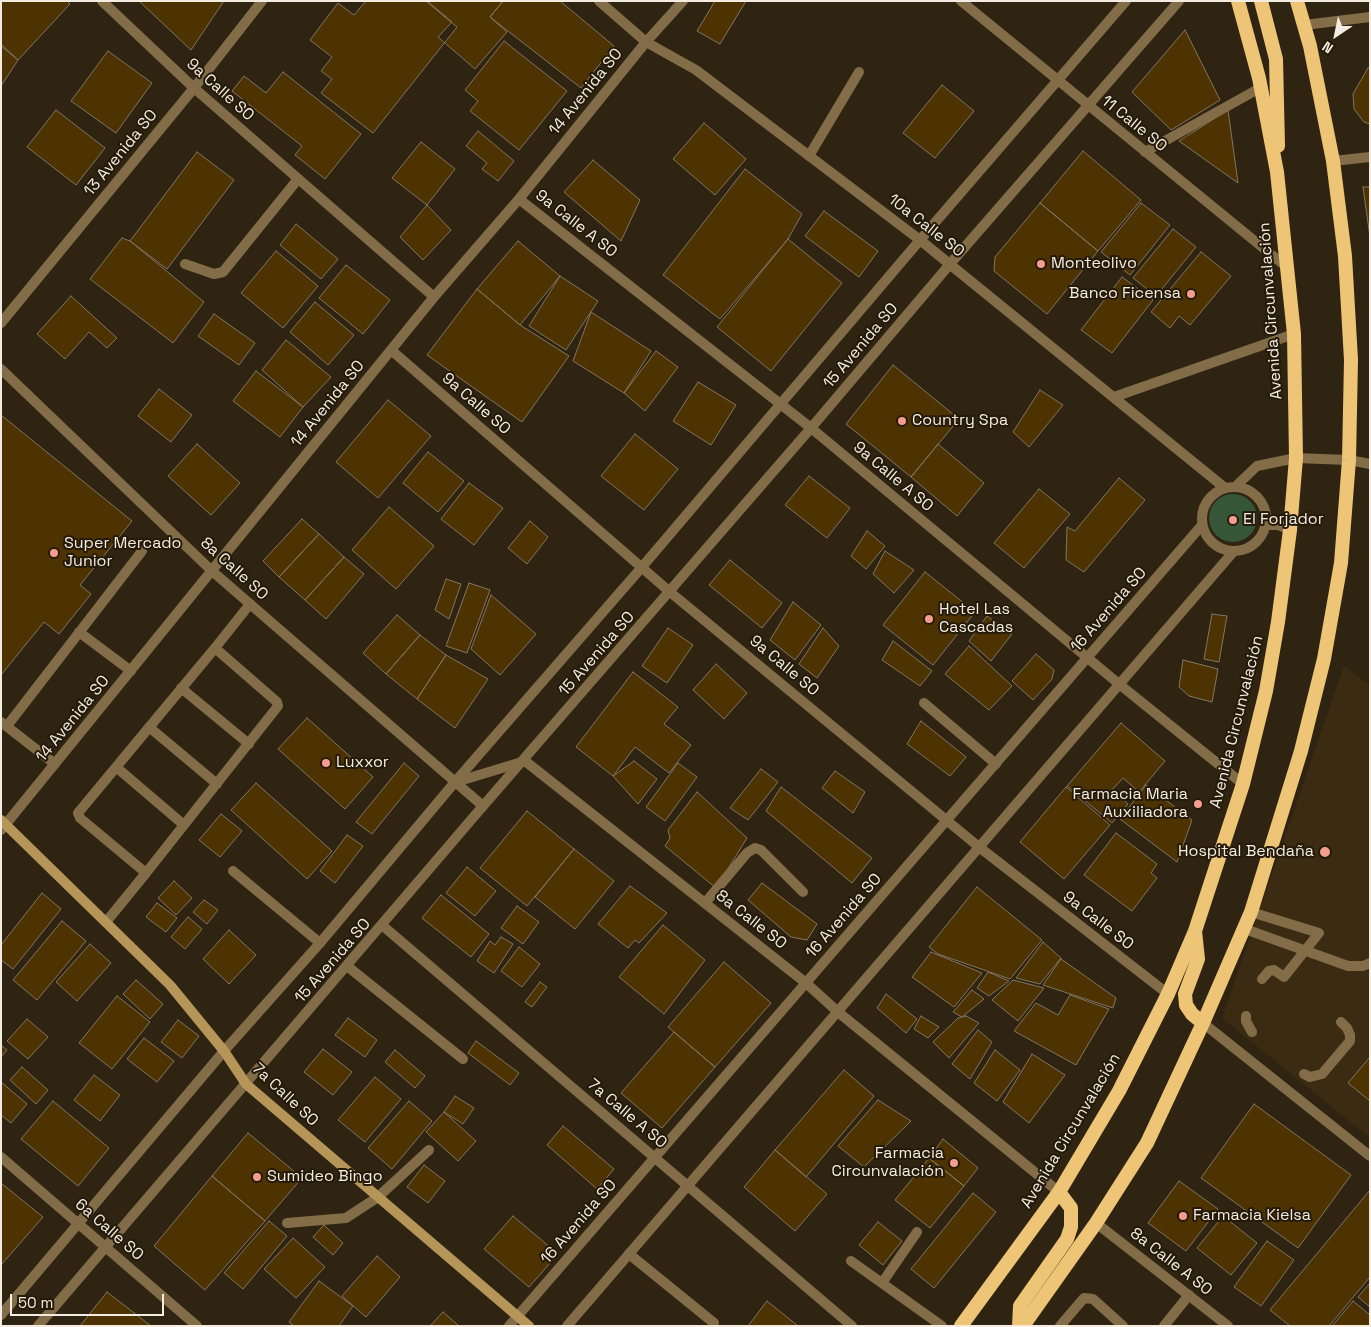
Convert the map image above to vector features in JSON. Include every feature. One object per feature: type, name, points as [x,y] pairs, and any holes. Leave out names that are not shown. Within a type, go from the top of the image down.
[{"type":"highway","name":"Avenida Circunvalación","points":[[961,1326],[1059,1192],[1119,1091],[1168,994],[1195,931],[1243,784],[1267,682],[1278,622],[1290,530],[1296,458],[1294,334],[1289,269],[1277,172],[1260,88],[1238,1]]},
{"type":"highway","points":[[1262,1],[1276,59],[1277,172]]},
{"type":"highway","points":[[1023,1326],[1096,1223],[1147,1143],[1203,1023],[1251,912],[1301,750],[1324,659],[1341,563],[1349,460],[1350,360],[1345,256],[1333,161],[1304,25],[1297,1]]},
{"type":"highway","points":[[1195,931],[1198,959],[1185,994],[1186,1005],[1192,1014],[1203,1023]]},
{"type":"highway","points":[[1019,1326],[1020,1306],[1067,1239],[1072,1227],[1071,1208],[1059,1192]]},
{"type":"main road","name":"7a Calle SO","points":[[3,825],[170,984],[224,1050],[246,1084],[529,1326]]},
{"type":"street","name":"9a Calle SO","points":[[102,1],[194,88],[434,297]]},
{"type":"street","name":"13 Avenida SO","points":[[1,323],[194,88],[262,1]]},
{"type":"street","name":"10a Calle SO","points":[[599,1],[646,42],[696,70],[920,240],[1114,397],[1230,487]]},
{"type":"street","name":"14 Avenida SO","points":[[3,825],[131,671],[434,297],[519,199],[646,42],[683,1]]},
{"type":"street","name":"11 Calle SO","points":[[961,1],[1289,269]]},
{"type":"street","name":"15 Avenida SO","points":[[1,1315],[224,1050],[320,943],[455,782],[642,567],[1126,1]]},
{"type":"street","name":"15 Avenida SO","points":[[38,1326],[383,926],[483,806],[525,760],[950,264],[1179,1]]},
{"type":"street","points":[[1304,25],[1370,17]]},
{"type":"street","points":[[809,156],[859,72]]},
{"type":"street","points":[[1145,152],[1260,88]]},
{"type":"street","points":[[1333,161],[1370,157]]},
{"type":"street","points":[[185,264],[214,274],[223,272],[298,179]]},
{"type":"street","name":"9a Calle A SO","points":[[519,199],[782,404],[1087,658],[1243,784]]},
{"type":"street","points":[[1114,397],[1294,334]]},
{"type":"street","name":"9a Calle SO","points":[[391,350],[670,592],[979,847],[1168,994]]},
{"type":"street","name":"8a Calle SO","points":[[1,370],[212,571],[483,806]]},
{"type":"street","points":[[1230,487],[1246,489],[1259,500],[1265,514],[1265,525],[1261,536],[1254,544],[1234,551],[1223,549],[1213,544],[1206,536],[1202,526],[1202,516],[1209,498],[1230,487],[1257,466],[1296,458],[1349,460],[1370,464]]},
{"type":"street","points":[[1265,525],[1278,525],[1290,530]]},
{"type":"street","name":"16 Avenida SO","points":[[509,1326],[1202,526]]},
{"type":"street","points":[[567,1326],[1234,551]]},
{"type":"street","points":[[55,764],[4,724],[142,552]]},
{"type":"street","points":[[146,873],[78,816],[78,812],[250,604]]},
{"type":"street","points":[[79,632],[131,671]]},
{"type":"street","points":[[106,922],[276,710],[277,702],[214,648]]},
{"type":"street","points":[[181,688],[249,744]]},
{"type":"street","points":[[924,703],[996,764]]},
{"type":"street","points":[[149,727],[217,784]]},
{"type":"street","points":[[455,782],[525,760]]},
{"type":"street","name":"8a Calle SO","points":[[525,760],[806,983],[838,1012],[1059,1192]]},
{"type":"street","points":[[116,767],[184,825]]},
{"type":"street","points":[[705,903],[747,853],[756,848],[761,850],[802,892]]},
{"type":"street","points":[[233,870],[320,943]]},
{"type":"street","points":[[1251,912],[1319,933],[1284,977],[1274,970],[1270,971],[1262,979]]},
{"type":"street","name":"7a Calle A SO","points":[[383,926],[852,1326]]},
{"type":"street","points":[[1245,929],[1348,966],[1363,966],[1370,963]]},
{"type":"street","points":[[347,966],[463,1059]]},
{"type":"street","points":[[1246,1016],[1246,1022],[1252,1032]]},
{"type":"street","points":[[1304,1074],[1316,1077],[1322,1074],[1350,1041],[1347,1028],[1341,1022]]},
{"type":"street","points":[[1203,1023],[1370,1156]]},
{"type":"street","points":[[287,1223],[346,1218],[378,1197],[429,1150]]},
{"type":"street","name":"6a Calle SO","points":[[1,1157],[197,1326]]},
{"type":"street","name":"8a Calle A SO","points":[[1096,1223],[1228,1326]]},
{"type":"street","points":[[882,1283],[917,1232]]},
{"type":"street","points":[[629,1254],[714,1323]]},
{"type":"street","points":[[851,1261],[942,1326]]},
{"type":"street","points":[[1164,1326],[1188,1295]]},
{"type":"street","points":[[1060,1326],[1084,1298],[1093,1299],[1124,1326]]},
{"type":"shaded area","name":"Hospital Bendaña","points":[[1344,666],[1370,685],[1370,1138],[1222,1018]]},
{"type":"green space","points":[[1233,494],[1242,496],[1250,501],[1255,509],[1257,518],[1255,527],[1250,535],[1242,540],[1233,542],[1224,540],[1216,535],[1211,527],[1209,518],[1211,509],[1216,501],[1224,496]]},
{"type":"building","points":[[1,1],[67,1],[70,4],[18,60],[1,44]]},
{"type":"building","points":[[139,1],[224,1],[191,50]]},
{"type":"building","points":[[366,1],[426,1],[457,27],[373,133],[321,93],[332,79],[321,71],[332,57],[310,40],[338,3],[354,15]]},
{"type":"building","points":[[427,1],[503,1],[490,17],[507,32],[475,69],[438,37],[452,22]]},
{"type":"building","points":[[503,1],[560,1],[614,46],[581,88],[490,17]]},
{"type":"building","points":[[715,1],[746,1],[720,44],[697,31]]},
{"type":"building","points":[[1185,30],[1220,100],[1171,130],[1132,92]]},
{"type":"building","points":[[504,41],[567,91],[519,150],[470,111],[478,101],[465,90]]},
{"type":"building","points":[[1,46],[18,60],[1,86]]},
{"type":"building","points":[[108,51],[152,83],[116,133],[71,101]]},
{"type":"building","points":[[1368,68],[1370,68],[1370,124],[1364,122],[1354,109],[1353,94]]},
{"type":"building","points":[[283,72],[361,134],[325,179],[295,155],[302,146],[232,91],[244,76],[266,93]]},
{"type":"building","points":[[942,85],[974,111],[935,158],[903,133]]},
{"type":"building","points":[[56,110],[105,148],[76,185],[27,147]]},
{"type":"building","points":[[1228,110],[1238,183],[1179,141]]},
{"type":"building","points":[[704,123],[746,159],[715,195],[673,159]]},
{"type":"building","points":[[478,131],[514,161],[498,181],[482,169],[487,163],[466,146]]},
{"type":"building","points":[[421,142],[455,169],[427,205],[392,178]]},
{"type":"building","points":[[1083,151],[1141,200],[1098,251],[1040,203]]},
{"type":"building","points":[[197,152],[234,180],[167,269],[130,241]]},
{"type":"building","points":[[593,160],[640,200],[621,241],[564,192]]},
{"type":"building","points":[[745,169],[802,214],[788,239],[720,319],[663,275]]},
{"type":"building","points":[[1363,187],[1370,187],[1370,237]]},
{"type":"building","name":"Monteolivo","points":[[1040,203],[1098,251],[1047,314],[994,271],[995,257]]},
{"type":"building","points":[[1141,203],[1170,225],[1130,275],[1101,252]]},
{"type":"building","points":[[427,205],[451,230],[423,260],[400,237]]},
{"type":"building","points":[[824,211],[878,251],[859,277],[805,236]]},
{"type":"building","points":[[296,224],[338,259],[321,279],[280,245]]},
{"type":"building","points":[[1173,229],[1196,247],[1156,296],[1133,278]]},
{"type":"building","points":[[122,238],[130,241],[204,302],[173,343],[90,279]]},
{"type":"building","points":[[788,239],[842,283],[771,371],[717,327]]},
{"type":"building","points":[[518,241],[560,276],[520,325],[477,289]]},
{"type":"building","points":[[276,251],[318,286],[283,328],[241,293]]},
{"type":"building","name":"Banco Ficensa","points":[[1201,252],[1231,276],[1190,325],[1179,316],[1170,328],[1151,312]]},
{"type":"building","points":[[346,265],[390,300],[363,334],[319,298]]},
{"type":"building","points":[[560,276],[598,301],[566,350],[529,326]]},
{"type":"building","points":[[1122,277],[1153,300],[1112,353],[1081,330]]},
{"type":"building","points":[[477,289],[520,325],[569,356],[522,422],[427,355]]},
{"type":"building","points":[[71,296],[117,338],[107,348],[89,332],[65,359],[37,334]]},
{"type":"building","points":[[315,302],[354,335],[328,365],[290,332]]},
{"type":"building","points":[[591,312],[651,351],[624,393],[573,361]]},
{"type":"building","points":[[214,314],[255,343],[239,365],[198,336]]},
{"type":"building","points":[[286,340],[331,377],[303,407],[262,370]]},
{"type":"building","points":[[656,351],[678,367],[645,411],[624,393]]},
{"type":"building","name":"Country Spa","points":[[893,365],[959,419],[911,477],[846,424]]},
{"type":"building","points":[[256,371],[303,407],[280,437],[233,401]]},
{"type":"building","points":[[698,382],[736,405],[711,445],[673,421]]},
{"type":"building","points":[[159,389],[192,415],[171,442],[138,416]]},
{"type":"building","points":[[1040,390],[1063,405],[1029,447],[1013,432]]},
{"type":"building","points":[[388,400],[431,436],[378,498],[336,462]]},
{"type":"building","name":"Super Mercado Junior","points":[[1,415],[132,521],[80,585],[91,594],[59,634],[44,622],[1,675]]},
{"type":"building","points":[[635,434],[678,469],[644,510],[601,476]]},
{"type":"building","points":[[197,444],[240,483],[211,515],[168,476]]},
{"type":"building","points":[[938,444],[984,483],[957,516],[911,477]]},
{"type":"building","points":[[428,452],[464,481],[438,512],[403,483]]},
{"type":"building","points":[[809,476],[850,508],[827,538],[785,505]]},
{"type":"building","points":[[1119,478],[1145,500],[1084,572],[1066,560],[1067,527],[1075,531]]},
{"type":"building","points":[[469,483],[503,508],[474,545],[441,519]]},
{"type":"building","points":[[1039,489],[1070,514],[1024,568],[994,543]]},
{"type":"building","points":[[389,507],[434,546],[396,589],[352,550]]},
{"type":"building","points":[[302,519],[319,534],[279,577],[263,561]]},
{"type":"building","points":[[530,521],[548,537],[527,564],[508,548]]},
{"type":"building","points":[[867,531],[885,546],[866,569],[851,556]]},
{"type":"building","points":[[319,534],[344,557],[305,600],[279,577]]},
{"type":"building","points":[[885,551],[914,570],[894,593],[873,574]]},
{"type":"building","points":[[344,557],[364,574],[326,619],[305,600]]},
{"type":"building","points":[[730,560],[782,603],[762,628],[709,585]]},
{"type":"building","name":"Hotel Las Cascadas","points":[[925,572],[975,612],[933,665],[883,625]]},
{"type":"building","points":[[446,579],[461,584],[449,619],[435,610]]},
{"type":"building","points":[[469,583],[490,590],[467,653],[446,646]]},
{"type":"building","points":[[491,595],[536,634],[500,675],[471,649]]},
{"type":"building","points":[[793,602],[821,625],[795,660],[770,640]]},
{"type":"building","points":[[1212,614],[1227,616],[1219,662],[1204,659]]},
{"type":"building","points":[[397,615],[420,635],[386,674],[363,653]]},
{"type":"building","points":[[987,616],[1012,634],[991,661],[969,641]]},
{"type":"building","points":[[668,628],[693,645],[667,683],[642,666]]},
{"type":"building","points":[[823,628],[839,646],[817,678],[799,664]]},
{"type":"building","points":[[420,635],[446,655],[417,699],[386,674]]},
{"type":"building","points":[[893,641],[932,671],[920,686],[882,660]]},
{"type":"building","points":[[969,646],[1012,686],[989,710],[945,674]]},
{"type":"building","points":[[1036,654],[1054,670],[1052,679],[1033,700],[1012,681]]},
{"type":"building","points":[[446,655],[488,679],[455,728],[417,699]]},
{"type":"building","points":[[1183,660],[1218,669],[1212,702],[1189,696],[1179,687]]},
{"type":"building","points":[[716,664],[747,693],[724,719],[693,690]]},
{"type":"building","points":[[633,672],[678,707],[664,724],[691,745],[669,773],[635,747],[613,776],[576,747]]},
{"type":"building","name":"Luxxor","points":[[307,718],[373,777],[345,809],[278,749]]},
{"type":"building","points":[[921,721],[966,757],[950,776],[907,744]]},
{"type":"building","points":[[1121,723],[1165,761],[1139,792],[1123,778],[1112,790],[1128,804],[1112,823],[1067,786]]},
{"type":"building","points":[[634,761],[657,779],[638,804],[613,776]]},
{"type":"building","points":[[404,763],[419,776],[372,834],[356,822]]},
{"type":"building","points":[[678,763],[697,777],[665,821],[646,807]]},
{"type":"building","points":[[761,769],[778,782],[748,820],[730,808]]},
{"type":"building","points":[[835,771],[865,792],[853,813],[822,788]]},
{"type":"building","points":[[256,783],[332,851],[307,879],[231,810]]},
{"type":"building","points":[[1146,785],[1192,820],[1177,862],[1120,819]]},
{"type":"building","points":[[781,787],[872,858],[852,883],[766,811]]},
{"type":"building","points":[[1066,787],[1110,825],[1064,879],[1020,842]]},
{"type":"building","points":[[697,792],[747,838],[716,888],[665,846],[670,838],[668,830]]},
{"type":"building","points":[[527,811],[574,849],[527,906],[480,868]]},
{"type":"building","points":[[221,814],[242,831],[220,857],[199,840]]},
{"type":"building","points":[[1116,833],[1157,864],[1151,873],[1157,878],[1132,911],[1084,875]]},
{"type":"building","points":[[347,835],[363,846],[335,883],[320,871]]},
{"type":"building","points":[[574,849],[614,881],[575,929],[535,897]]},
{"type":"building","points":[[467,867],[496,891],[475,916],[446,893]]},
{"type":"building","points":[[174,881],[192,898],[176,915],[158,898]]},
{"type":"building","points":[[762,883],[817,924],[807,940],[791,937],[748,900]]},
{"type":"building","points":[[630,886],[667,913],[639,943],[635,940],[628,948],[598,924]]},
{"type":"building","points":[[977,887],[1042,940],[1010,979],[938,954],[929,947]]},
{"type":"building","points":[[42,893],[61,909],[13,969],[1,960],[1,945]]},
{"type":"building","points":[[441,895],[489,934],[471,957],[422,918]]},
{"type":"building","points":[[204,900],[218,910],[207,924],[193,912]]},
{"type":"building","points":[[157,903],[177,918],[166,932],[146,917]]},
{"type":"building","points":[[517,906],[539,922],[523,944],[501,928]]},
{"type":"building","points":[[188,917],[202,929],[185,949],[171,937]]},
{"type":"building","points":[[62,921],[86,941],[37,1000],[13,980]]},
{"type":"building","points":[[663,925],[705,960],[664,1014],[619,977]]},
{"type":"building","points":[[229,930],[256,955],[229,984],[203,959]]},
{"type":"building","points":[[501,937],[513,944],[494,973],[477,961],[490,941],[495,945]]},
{"type":"building","points":[[1043,942],[1061,958],[1040,984],[1016,978]]},
{"type":"building","points":[[90,944],[111,963],[77,1001],[56,982]]},
{"type":"building","points":[[519,947],[540,964],[522,987],[501,971]]},
{"type":"building","points":[[931,952],[982,973],[954,1007],[912,977]]},
{"type":"building","points":[[1061,959],[1116,998],[1113,1008],[1043,985]]},
{"type":"building","points":[[724,962],[771,1003],[715,1067],[668,1027]]},
{"type":"building","points":[[988,972],[1009,981],[989,996],[977,988]]},
{"type":"building","points":[[136,980],[163,1004],[150,1019],[123,994]]},
{"type":"building","points":[[1013,980],[1044,988],[1018,1021],[992,1000]]},
{"type":"building","points":[[540,982],[547,987],[532,1007],[525,1002]]},
{"type":"building","points":[[972,990],[984,999],[962,1017],[953,1012]]},
{"type":"building","points":[[886,994],[917,1019],[906,1033],[877,1008]]},
{"type":"building","points":[[1070,995],[1109,1009],[1076,1065],[1014,1031],[1036,1003],[1058,1015]]},
{"type":"building","points":[[117,996],[150,1022],[112,1069],[79,1043]]},
{"type":"building","points":[[921,1016],[939,1027],[928,1038],[914,1029]]},
{"type":"building","points":[[966,1016],[979,1023],[949,1058],[933,1042],[958,1018]]},
{"type":"building","points":[[348,1018],[377,1040],[365,1057],[335,1035]]},
{"type":"building","points":[[27,1019],[48,1037],[28,1059],[7,1041]]},
{"type":"building","points":[[178,1020],[199,1036],[182,1058],[161,1042]]},
{"type":"building","points":[[978,1030],[992,1042],[970,1079],[952,1064]]},
{"type":"building","points":[[674,1032],[715,1067],[662,1128],[621,1093]]},
{"type":"building","points":[[144,1038],[174,1061],[157,1082],[127,1059]]},
{"type":"building","points":[[476,1041],[519,1073],[510,1085],[468,1053]]},
{"type":"building","points":[[1,1045],[7,1050],[1,1057]]},
{"type":"building","points":[[323,1049],[352,1072],[333,1095],[304,1072]]},
{"type":"building","points":[[395,1050],[425,1076],[415,1088],[385,1062]]},
{"type":"building","points":[[995,1050],[1020,1070],[997,1101],[974,1083]]},
{"type":"building","points":[[1032,1054],[1065,1075],[1029,1123],[1003,1102]]},
{"type":"building","points":[[1370,1057],[1370,1101],[1348,1083]]},
{"type":"building","points":[[22,1067],[48,1090],[36,1104],[10,1080]]},
{"type":"building","points":[[844,1070],[874,1096],[806,1177],[775,1150]]},
{"type":"building","points":[[94,1075],[120,1095],[100,1121],[74,1100]]},
{"type":"building","points":[[375,1077],[401,1099],[365,1142],[338,1120]]},
{"type":"building","points":[[1,1082],[27,1104],[11,1123],[1,1115]]},
{"type":"building","points":[[455,1096],[474,1108],[463,1124],[444,1112]]},
{"type":"building","points":[[878,1100],[911,1121],[864,1167],[838,1146]]},
{"type":"building","points":[[53,1101],[109,1148],[78,1186],[21,1139]]},
{"type":"building","points":[[409,1101],[432,1121],[392,1169],[368,1148]]},
{"type":"building","points":[[1254,1104],[1351,1175],[1298,1248],[1201,1178]]},
{"type":"building","points":[[444,1112],[476,1141],[458,1161],[426,1132]]},
{"type":"building","points":[[563,1126],[614,1169],[597,1189],[547,1145]]},
{"type":"building","name":"Sumideo Bingo","points":[[248,1133],[302,1178],[265,1221],[212,1176]]},
{"type":"building","name":"Farmacia Circunvalación","points":[[943,1139],[978,1168],[964,1186],[929,1158]]},
{"type":"building","points":[[775,1150],[827,1194],[795,1231],[744,1187]]},
{"type":"building","points":[[929,1158],[964,1186],[930,1228],[895,1200]]},
{"type":"building","points":[[424,1165],[445,1181],[428,1203],[407,1187]]},
{"type":"building","points":[[212,1176],[265,1221],[205,1290],[154,1246]]},
{"type":"building","name":"Farmacia Kielsa","points":[[1179,1181],[1218,1209],[1186,1251],[1148,1223]]},
{"type":"building","points":[[1,1183],[43,1217],[1,1265]]},
{"type":"building","points":[[1370,1190],[1370,1277],[1329,1326],[1290,1326],[1270,1310]]},
{"type":"building","points":[[973,1193],[996,1212],[934,1288],[911,1269]]},
{"type":"building","points":[[513,1216],[558,1254],[529,1287],[484,1249]]},
{"type":"building","points":[[1223,1216],[1257,1243],[1231,1275],[1197,1248]]},
{"type":"building","points":[[269,1221],[287,1236],[243,1289],[224,1273]]},
{"type":"building","points":[[878,1222],[902,1241],[883,1265],[859,1245]]},
{"type":"building","points":[[324,1225],[343,1243],[333,1255],[313,1237]]},
{"type":"building","points":[[293,1238],[325,1267],[296,1298],[264,1269]]},
{"type":"building","points":[[1267,1241],[1294,1260],[1261,1306],[1234,1287]]},
{"type":"building","points":[[377,1256],[400,1277],[366,1317],[342,1296]]},
{"type":"building","points":[[319,1281],[353,1306],[339,1326],[294,1326],[289,1322]]},
{"type":"building","points":[[1370,1283],[1370,1307],[1358,1297]]},
{"type":"building","points":[[107,1292],[151,1326],[80,1326]]},
{"type":"building","points":[[767,1301],[798,1326],[748,1326]]},
{"type":"building","points":[[1353,1301],[1370,1315],[1370,1326],[1332,1326]]},
{"type":"building","points":[[443,1312],[459,1326],[430,1326]]},
{"type":"place","name":"Monteolivo","points":[[1041,264]]},
{"type":"place","name":"Banco Ficensa","points":[[1191,294]]},
{"type":"place","name":"Country Spa","points":[[902,421]]},
{"type":"place","name":"El Forjador","points":[[1233,520]]},
{"type":"place","name":"Super Mercado Junior","points":[[54,553]]},
{"type":"place","name":"Hotel Las Cascadas","points":[[929,619]]},
{"type":"place","name":"Luxxor","points":[[326,763]]},
{"type":"place","name":"Farmacia Maria Auxiliadora","points":[[1198,804]]},
{"type":"place","name":"Hospital Bendaña","points":[[1325,852]]},
{"type":"place","name":"Farmacia Circunvalación","points":[[954,1163]]},
{"type":"place","name":"Sumideo Bingo","points":[[257,1177]]},
{"type":"place","name":"Farmacia Kielsa","points":[[1183,1216]]}]
